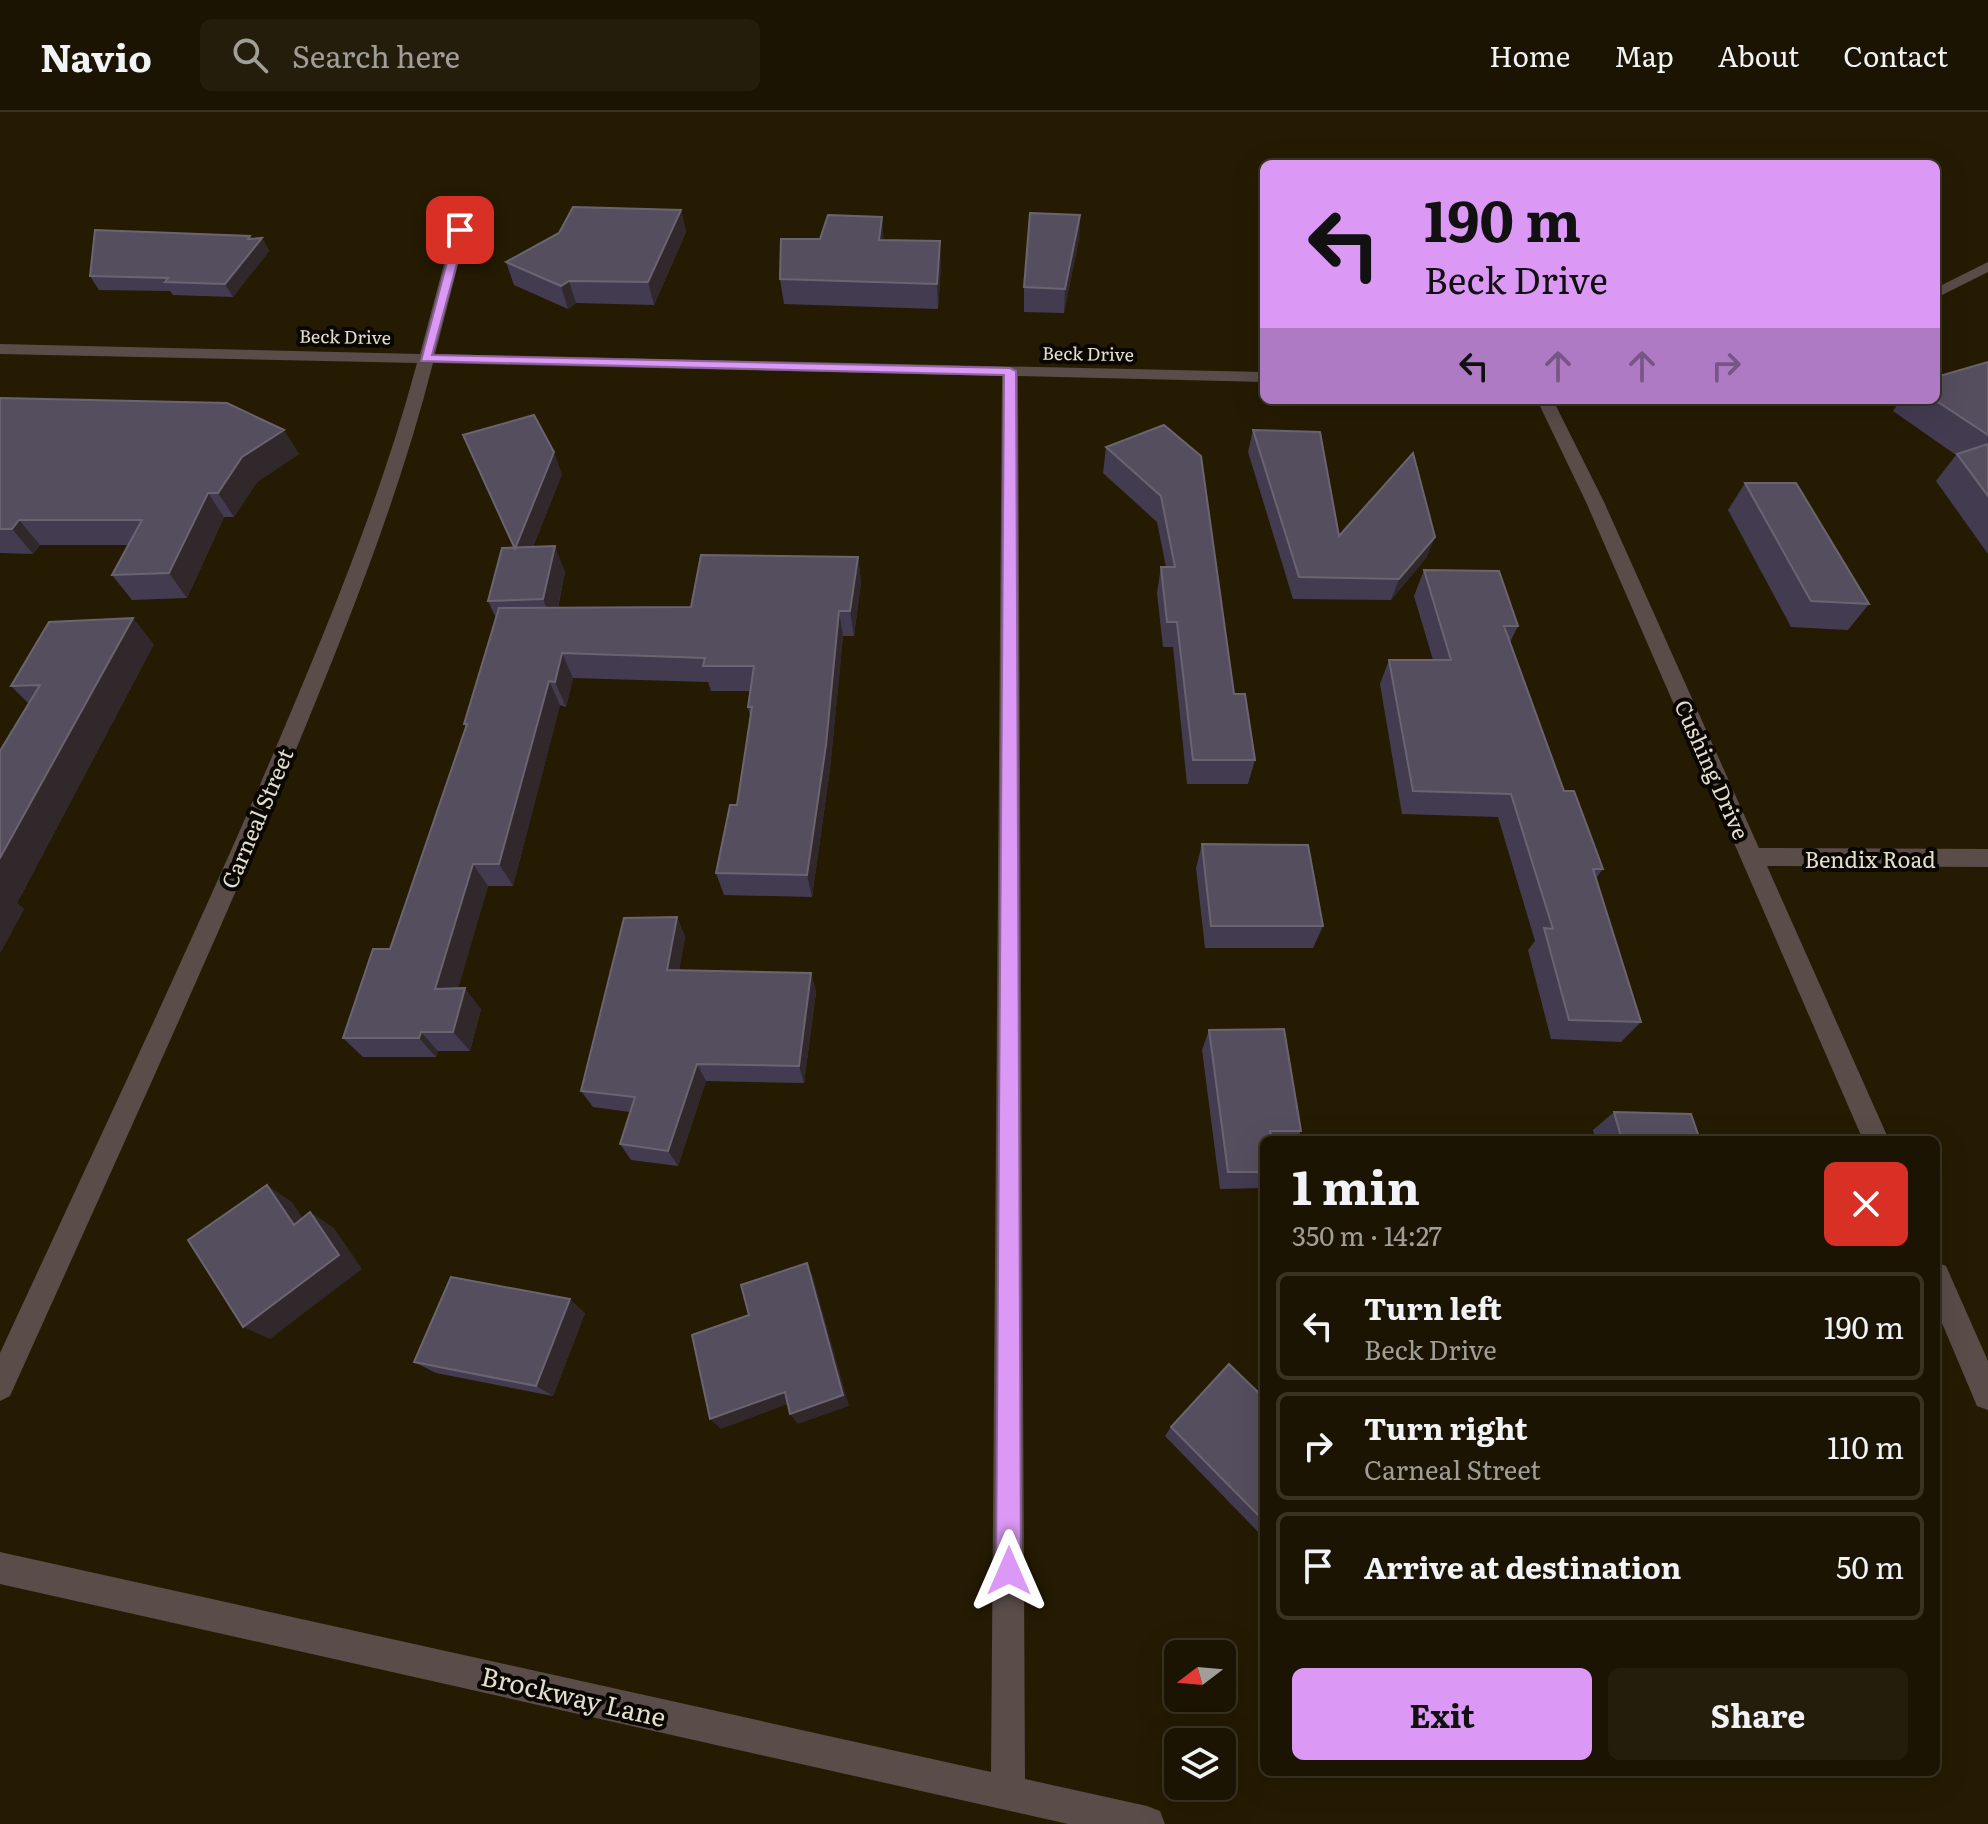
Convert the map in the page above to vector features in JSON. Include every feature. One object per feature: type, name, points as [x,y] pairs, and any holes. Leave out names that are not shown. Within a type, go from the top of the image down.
[{"type":"street","name":"Carneal Street","points":[[0,1386],[218,907],[321,666],[369,538],[417,394],[460,230]]},
{"type":"street","points":[[1940,292],[1988,266]]},
{"type":"street","name":"Beck Drive","points":[[0,349],[1260,377]]},
{"type":"street","points":[[1008,1792],[1010,371]]},
{"type":"street","name":"Cushing Drive","points":[[1547,404],[1595,502],[1874,1136]]},
{"type":"street","name":"Bendix Road","points":[[1752,857],[1988,858]]},
{"type":"street","points":[[1940,1285],[1988,1395]]},
{"type":"street","name":"Brockway Lane","points":[[0,1568],[1147,1824]]},
{"type":"building","points":[[573,207],[681,210],[648,282],[569,281],[561,286],[506,262],[559,233]]},
{"type":"building","points":[[1030,213],[1080,215],[1065,289],[1024,287]]},
{"type":"building","points":[[828,215],[882,217],[879,240],[940,241],[937,284],[780,279],[781,239],[820,239]]},
{"type":"building","points":[[95,230],[262,238],[225,284],[165,282],[168,278],[90,276]]},
{"type":"building","points":[[1988,362],[1988,435],[1940,403],[1940,376]]},
{"type":"building","points":[[0,398],[227,403],[284,430],[242,457],[218,493],[208,493],[169,573],[112,575],[142,520],[19,520],[12,529],[0,529]]},
{"type":"building","points":[[534,415],[554,452],[515,549],[463,435]]},
{"type":"building","points":[[1164,425],[1201,456],[1234,694],[1245,694],[1255,760],[1193,760],[1177,622],[1167,622],[1161,567],[1175,567],[1161,496],[1106,447]]},
{"type":"building","points":[[1253,430],[1320,432],[1339,536],[1413,453],[1435,537],[1399,579],[1299,577]]},
{"type":"building","points":[[1988,444],[1988,496],[1957,454]]},
{"type":"building","points":[[1745,483],[1796,483],[1869,604],[1811,601]]},
{"type":"building","points":[[555,546],[543,599],[488,601],[502,548]]},
{"type":"building","points":[[701,555],[858,557],[850,611],[839,611],[826,745],[807,875],[716,873],[730,805],[737,805],[752,707],[748,707],[754,666],[703,666],[705,658],[562,653],[555,682],[549,681],[499,864],[473,864],[435,989],[465,988],[453,1032],[421,1032],[419,1038],[343,1038],[373,949],[390,949],[467,724],[464,724],[499,608],[691,607]]},
{"type":"building","points":[[1424,570],[1499,571],[1518,626],[1504,626],[1564,791],[1574,791],[1603,869],[1593,869],[1641,1022],[1569,1020],[1544,928],[1553,929],[1511,794],[1413,791],[1389,660],[1451,660]]},
{"type":"building","points":[[133,618],[0,858],[0,751],[40,685],[11,686],[49,622]]},
{"type":"building","points":[[1202,844],[1308,845],[1323,926],[1211,926]]},
{"type":"building","points":[[677,917],[667,970],[811,973],[799,1066],[697,1064],[668,1151],[620,1144],[635,1097],[581,1091],[624,918]]},
{"type":"building","points":[[1284,1029],[1301,1131],[1270,1131],[1271,1136],[1260,1136],[1260,1172],[1228,1172],[1209,1030]]},
{"type":"building","points":[[1614,1112],[1691,1114],[1699,1136],[1621,1136]]},
{"type":"building","points":[[267,1185],[294,1225],[310,1212],[339,1255],[243,1327],[188,1240]]},
{"type":"building","points":[[807,1263],[843,1395],[790,1414],[785,1392],[710,1419],[692,1335],[749,1315],[741,1285]]},
{"type":"building","points":[[451,1277],[570,1299],[536,1386],[414,1362]]},
{"type":"building","points":[[1229,1364],[1260,1394],[1260,1517],[1171,1427]]},
{"type":"route","points":[[460,230],[425,358],[1010,371],[1009,1571]]}]
